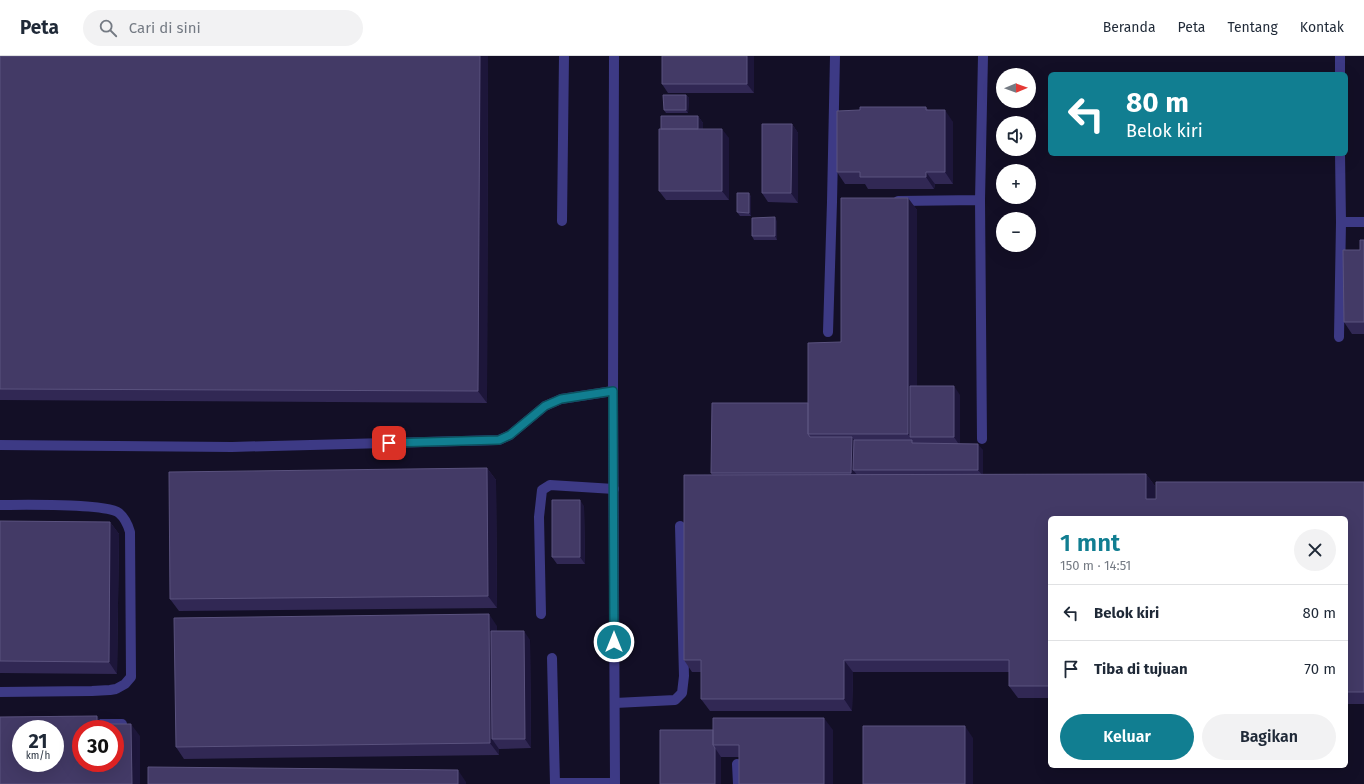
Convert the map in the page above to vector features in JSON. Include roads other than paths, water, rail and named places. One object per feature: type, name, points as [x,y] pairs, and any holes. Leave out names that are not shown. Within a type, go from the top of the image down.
[{"type":"street","points":[[562,221],[564,56]]},
{"type":"street","points":[[552,658],[555,784],[615,784],[613,391],[614,56]]},
{"type":"street","points":[[828,332],[836,202],[835,56]]},
{"type":"street","points":[[982,438],[980,200],[983,56]]},
{"type":"street","points":[[1340,56],[1340,72]]},
{"type":"street","points":[[1339,337],[1341,222],[1340,156]]},
{"type":"street","points":[[887,201],[980,200]]},
{"type":"street","points":[[1341,222],[1364,222]]},
{"type":"street","points":[[0,445],[232,447],[499,440],[510,435],[545,406],[561,399],[613,391]]},
{"type":"street","points":[[541,614],[539,517],[542,490],[550,485],[614,489]]},
{"type":"street","points":[[0,505],[27,504],[88,507],[112,510],[121,514],[127,523],[130,532],[131,670],[131,677],[125,684],[116,689],[92,691],[0,692]]},
{"type":"street","points":[[615,703],[675,700],[682,693],[684,676],[680,526]]},
{"type":"street","points":[[124,724],[129,724]]},
{"type":"street","points":[[737,764],[738,784]]}]
